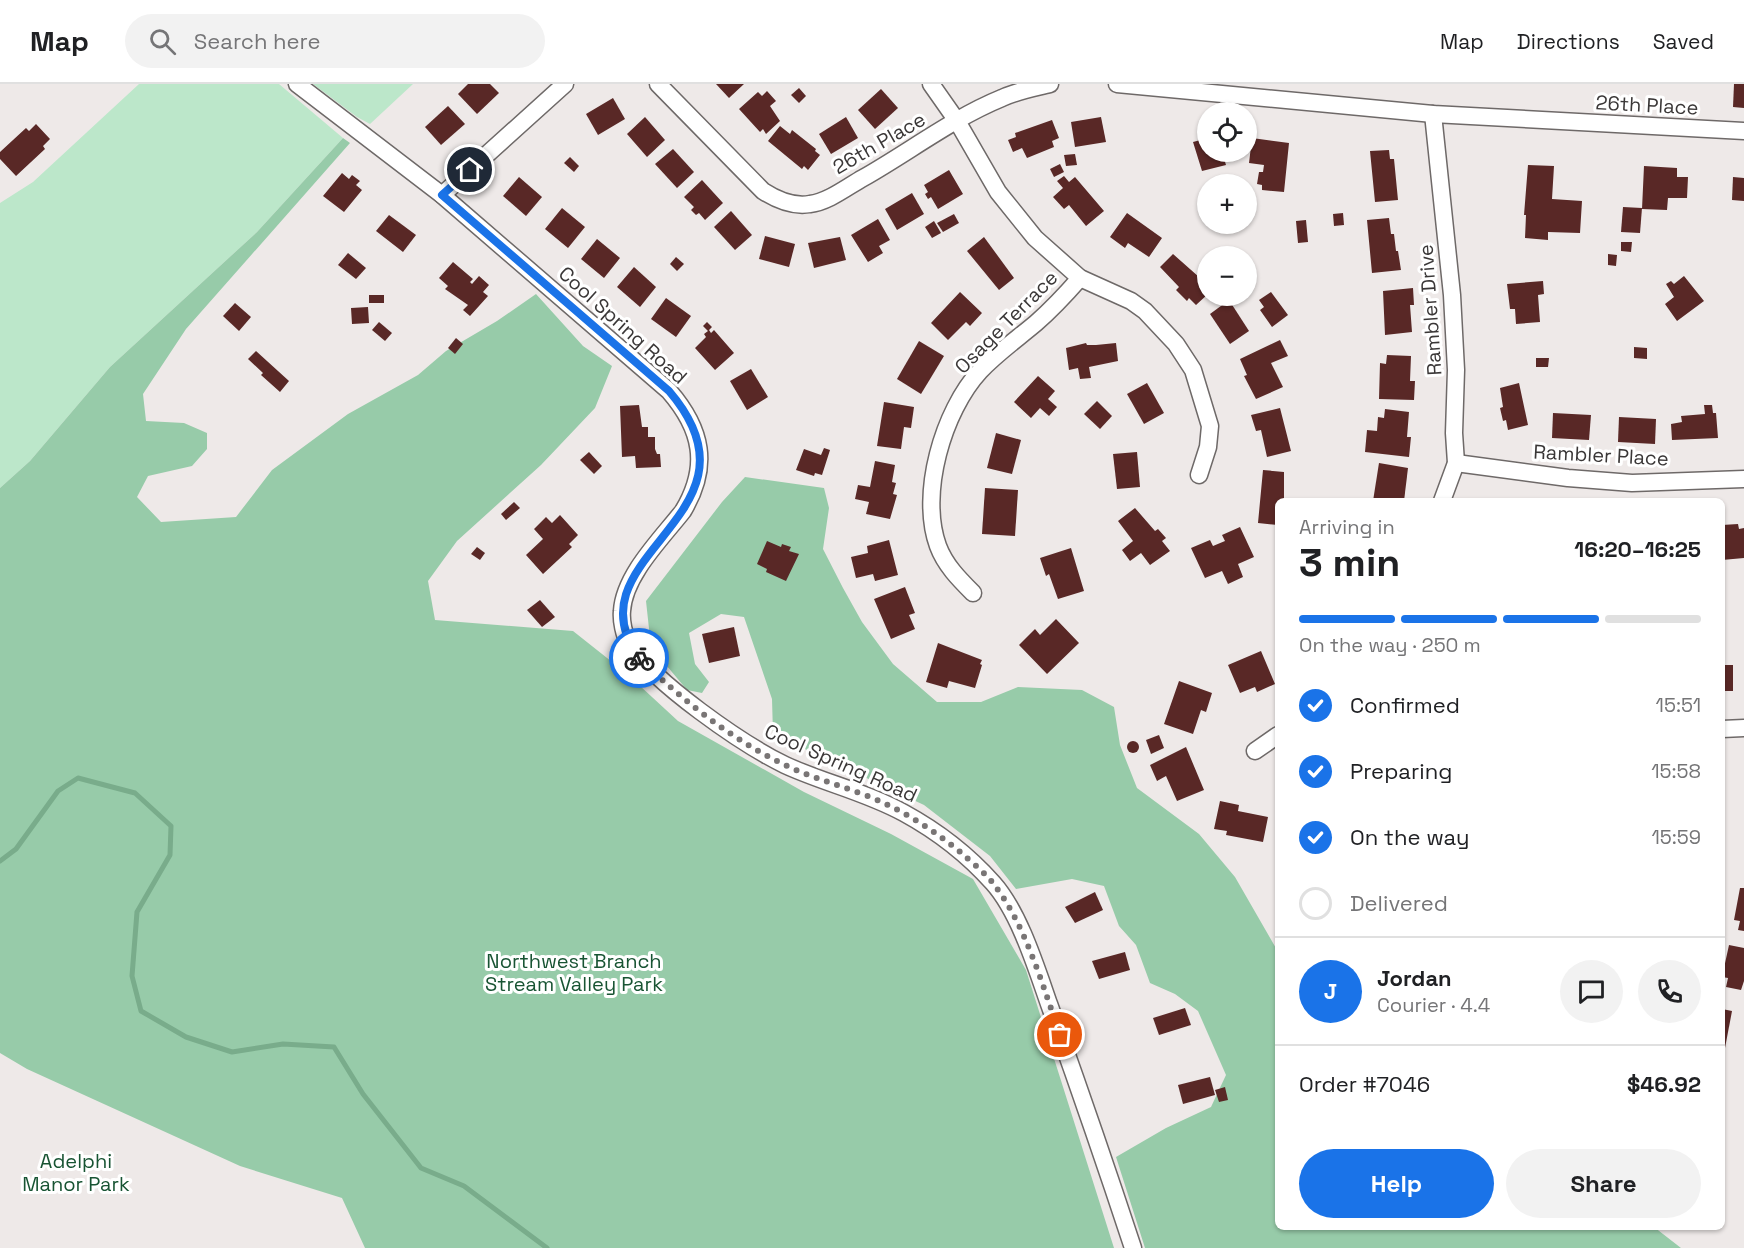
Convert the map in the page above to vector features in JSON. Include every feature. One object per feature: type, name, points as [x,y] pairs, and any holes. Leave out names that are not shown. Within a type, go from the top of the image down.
[{"type":"street","name":"Cool Spring Road","points":[[297,84],[442,195],[669,391],[683,408],[691,423],[700,455],[700,469],[696,484],[683,511],[628,585],[622,611],[627,641],[640,658],[664,681],[709,717],[752,747],[783,764],[825,782],[862,794],[920,822],[968,859],[995,885],[1013,915],[1041,982],[1083,1097],[1133,1248]]},
{"type":"street","points":[[442,195],[565,84]]},
{"type":"street","name":"26th Place","points":[[658,84],[763,191],[776,199],[789,203],[811,204],[822,201],[957,121],[1003,97],[1050,84]]},
{"type":"street","points":[[931,84],[957,121],[998,192],[1019,220],[1055,257],[1080,278],[1131,301],[1145,311],[1176,344],[1193,370],[1210,426],[1208,447],[1199,475]]},
{"type":"street","name":"26th Place","points":[[1117,84],[1272,91],[1433,114],[1744,132]]},
{"type":"street","name":"Rambler Drive","points":[[1433,114],[1453,313],[1456,370],[1454,433],[1456,463],[1443,498]]},
{"type":"street","name":"Osage Terrace","points":[[974,593],[946,563],[934,534],[931,499],[942,441],[956,407],[979,372],[1059,302],[1080,278]]},
{"type":"street","name":"Rambler Place","points":[[1456,463],[1568,478],[1632,483],[1744,479]]},
{"type":"street","points":[[1725,729],[1744,728]]},
{"type":"street","points":[[1255,751],[1275,737]]},
{"type":"green space","points":[[139,84],[279,84],[343,138],[257,232],[110,367],[30,461],[0,488],[0,203],[33,182]]},
{"type":"green space","points":[[313,84],[413,84],[370,124]]},
{"type":"green space","name":"Northwest Branch Stream Valley Park","points":[[343,138],[350,143],[186,329],[143,394],[146,421],[184,423],[207,433],[207,449],[192,466],[148,476],[137,497],[161,522],[236,517],[272,470],[348,414],[418,375],[446,351],[497,321],[536,294],[583,346],[612,366],[595,408],[541,465],[457,541],[428,581],[435,620],[573,631],[626,673],[678,721],[804,792],[891,834],[973,879],[1026,970],[1114,1248],[365,1248],[342,1198],[240,1166],[27,1069],[0,1053],[0,488],[30,461],[110,367],[257,232]]},
{"type":"green space","points":[[745,477],[824,488],[829,508],[823,549],[843,588],[862,622],[893,664],[937,702],[981,702],[1018,687],[1082,690],[1114,707],[1120,745],[1137,788],[1199,834],[1235,877],[1275,947],[1275,1230],[1658,1230],[1681,1248],[1145,1248],[1116,1157],[1166,1128],[1211,1107],[1226,1075],[1198,1011],[1175,994],[1150,983],[1136,945],[1119,926],[1104,886],[1072,879],[1016,889],[990,856],[924,805],[773,734],[772,699],[744,617],[721,614],[689,633],[695,664],[709,682],[702,693],[687,690],[651,647],[646,601],[722,502]]},
{"type":"building","points":[[468,84],[490,84],[499,93],[477,114],[458,94]]},
{"type":"building","points":[[716,84],[744,84],[729,98]]},
{"type":"building","points":[[1734,84],[1744,84],[1744,108],[1733,107]]},
{"type":"building","points":[[799,88],[806,96],[799,103],[791,95]]},
{"type":"building","points":[[881,89],[898,108],[875,129],[858,110]]},
{"type":"building","points":[[767,91],[776,101],[770,106],[780,121],[766,134],[763,129],[760,132],[739,109],[758,92],[762,96]]},
{"type":"building","points":[[613,98],[625,119],[598,135],[586,114]]},
{"type":"building","points":[[448,106],[465,124],[441,145],[425,127]]},
{"type":"building","points":[[645,117],[665,140],[647,157],[627,134]]},
{"type":"building","points":[[846,117],[858,138],[831,154],[819,134]]},
{"type":"building","points":[[1101,117],[1106,142],[1075,147],[1071,122]]},
{"type":"building","points":[[1052,120],[1059,138],[1052,141],[1054,147],[1027,158],[1022,148],[1013,152],[1008,140],[1016,137],[1015,133]]},
{"type":"building","points":[[36,124],[50,139],[43,146],[45,149],[16,176],[0,159],[0,152],[26,128],[29,131]]},
{"type":"building","points":[[780,126],[790,134],[792,130],[816,149],[815,151],[820,155],[808,170],[804,166],[802,169],[768,141]]},
{"type":"building","points":[[1257,139],[1289,143],[1284,192],[1262,190],[1262,185],[1257,184],[1259,172],[1263,172],[1264,165],[1249,163],[1257,162]]},
{"type":"building","points":[[1197,141],[1197,155],[1193,142]]},
{"type":"building","points":[[673,149],[694,172],[677,188],[655,164]]},
{"type":"building","points":[[1389,150],[1390,159],[1394,159],[1398,200],[1375,202],[1370,151]]},
{"type":"building","points":[[1075,154],[1077,165],[1066,166],[1064,155]]},
{"type":"building","points":[[570,157],[579,166],[574,172],[564,163]]},
{"type":"building","points":[[1199,162],[1225,162],[1226,165],[1202,171]]},
{"type":"building","points":[[1060,164],[1064,172],[1054,177],[1050,169]]},
{"type":"building","points":[[1528,165],[1554,166],[1552,199],[1582,201],[1580,233],[1548,232],[1548,240],[1525,238],[1526,215],[1524,215]]},
{"type":"building","points":[[1644,166],[1677,168],[1677,177],[1688,177],[1687,198],[1668,198],[1667,210],[1642,209]]},
{"type":"building","points":[[949,170],[963,194],[938,209],[931,197],[928,199],[925,194],[928,192],[924,185]]},
{"type":"building","points":[[342,173],[349,179],[352,175],[360,181],[356,185],[362,190],[344,212],[323,196]]},
{"type":"building","points":[[1064,176],[1069,182],[1075,177],[1104,211],[1086,226],[1069,205],[1064,209],[1053,197],[1063,188],[1057,181]]},
{"type":"building","points":[[519,177],[542,197],[526,216],[503,196]]},
{"type":"building","points":[[1733,177],[1744,178],[1744,201],[1732,200]]},
{"type":"building","points":[[702,180],[723,203],[705,220],[699,213],[696,215],[691,210],[694,207],[684,197]]},
{"type":"building","points":[[912,193],[924,214],[897,230],[885,209]]},
{"type":"building","points":[[1623,207],[1642,208],[1640,233],[1621,232]]},
{"type":"building","points":[[562,208],[585,227],[568,248],[545,229]]},
{"type":"building","points":[[731,211],[752,235],[735,250],[714,227]]},
{"type":"building","points":[[1127,213],[1162,238],[1149,257],[1128,243],[1125,248],[1110,237]]},
{"type":"building","points":[[1343,213],[1344,225],[1334,226],[1333,214]]},
{"type":"building","points":[[954,214],[959,223],[943,232],[937,223]]},
{"type":"building","points":[[389,215],[416,235],[403,252],[376,231]]},
{"type":"building","points":[[1389,218],[1401,270],[1372,273],[1367,220]]},
{"type":"building","points":[[878,219],[890,240],[879,246],[883,253],[868,262],[851,235]]},
{"type":"building","points":[[1306,220],[1308,242],[1298,243],[1296,221]]},
{"type":"building","points":[[934,221],[941,233],[932,238],[925,227]]},
{"type":"building","points":[[765,236],[795,244],[789,267],[759,259]]},
{"type":"building","points":[[840,237],[846,260],[814,268],[808,243]]},
{"type":"building","points":[[984,237],[1014,278],[999,290],[967,251]]},
{"type":"building","points":[[597,239],[620,258],[604,278],[581,259]]},
{"type":"building","points":[[1621,242],[1632,242],[1631,252],[1621,251]]},
{"type":"building","points":[[348,253],[366,268],[356,279],[338,265]]},
{"type":"building","points":[[1173,254],[1197,275],[1197,304],[1189,298],[1187,301],[1176,290],[1179,287],[1160,267]]},
{"type":"building","points":[[1608,254],[1617,255],[1616,266],[1608,265]]},
{"type":"building","points":[[676,257],[684,264],[677,271],[670,264]]},
{"type":"building","points":[[453,262],[473,279],[470,282],[472,284],[479,276],[489,285],[483,292],[488,296],[470,316],[463,310],[468,305],[445,289],[448,286],[439,278]]},
{"type":"building","points":[[634,267],[656,287],[640,307],[617,287]]},
{"type":"building","points":[[1684,276],[1704,301],[1677,321],[1665,304],[1674,297],[1666,284],[1671,281],[1674,284]]},
{"type":"building","points":[[1543,281],[1544,294],[1538,295],[1540,322],[1516,324],[1515,309],[1510,309],[1507,284]]},
{"type":"building","points":[[1413,288],[1414,305],[1410,305],[1412,332],[1385,335],[1383,291]]},
{"type":"building","points":[[960,292],[982,313],[970,326],[966,322],[948,340],[931,323]]},
{"type":"building","points":[[1271,292],[1288,315],[1272,327],[1260,310],[1264,307],[1259,300]]},
{"type":"building","points":[[369,295],[384,295],[384,303],[369,303]]},
{"type":"building","points":[[666,298],[691,316],[676,337],[651,319]]},
{"type":"building","points":[[235,303],[251,317],[239,331],[223,316]]},
{"type":"building","points":[[1221,306],[1233,306],[1249,331],[1230,344],[1210,314]]},
{"type":"building","points":[[368,307],[369,323],[352,324],[351,308]]},
{"type":"building","points":[[379,322],[392,333],[385,341],[372,330]]},
{"type":"building","points":[[707,322],[712,327],[709,330],[711,333],[714,330],[734,353],[715,370],[695,348],[706,337],[704,334],[708,331],[703,326]]},
{"type":"building","points":[[456,338],[463,344],[455,354],[448,348]]},
{"type":"building","points":[[1280,340],[1288,356],[1271,363],[1283,387],[1256,399],[1244,376],[1247,375],[1240,359]]},
{"type":"building","points":[[919,341],[944,356],[921,394],[897,379]]},
{"type":"building","points":[[1086,343],[1096,345],[1116,343],[1118,361],[1089,367],[1091,378],[1080,379],[1078,368],[1069,370],[1066,348]]},
{"type":"building","points":[[1634,347],[1647,348],[1647,359],[1634,358]]},
{"type":"building","points":[[256,351],[289,381],[280,392],[261,375],[263,373],[248,359]]},
{"type":"building","points":[[1387,355],[1411,356],[1410,381],[1415,381],[1414,400],[1379,399],[1380,363],[1386,364]]},
{"type":"building","points":[[1536,358],[1549,358],[1548,367],[1536,367]]},
{"type":"building","points":[[751,369],[768,397],[747,410],[730,381]]},
{"type":"building","points":[[1038,376],[1055,391],[1048,399],[1057,407],[1049,416],[1040,408],[1031,418],[1014,402]]},
{"type":"building","points":[[1147,383],[1164,413],[1144,424],[1127,394]]},
{"type":"building","points":[[1519,383],[1528,425],[1508,430],[1500,408],[1503,407],[1500,388]]},
{"type":"building","points":[[1097,401],[1112,416],[1100,429],[1084,414]]},
{"type":"building","points":[[884,402],[914,407],[911,428],[904,427],[901,449],[877,446]]},
{"type":"building","points":[[639,405],[642,427],[648,427],[648,437],[655,437],[655,449],[657,454],[660,454],[661,467],[636,468],[635,456],[622,457],[620,406]]},
{"type":"building","points":[[1704,405],[1712,405],[1713,413],[1716,413],[1718,438],[1672,440],[1671,424],[1682,422],[1681,416],[1705,414]]},
{"type":"building","points":[[1280,408],[1291,451],[1267,457],[1261,430],[1256,431],[1251,415]]},
{"type":"building","points":[[1385,409],[1409,412],[1407,437],[1411,437],[1409,457],[1365,452],[1367,430],[1377,431],[1378,417],[1384,418]]},
{"type":"building","points":[[1553,413],[1591,415],[1589,440],[1552,438]]},
{"type":"building","points":[[1619,417],[1656,419],[1655,444],[1618,442]]},
{"type":"building","points":[[996,433],[1021,440],[1012,474],[987,468]]},
{"type":"building","points":[[824,448],[830,450],[822,475],[815,473],[814,476],[796,470],[804,449],[821,455]]},
{"type":"building","points":[[589,452],[602,466],[594,474],[580,460]]},
{"type":"building","points":[[1137,452],[1140,487],[1117,489],[1113,454]]},
{"type":"building","points":[[875,461],[895,465],[892,482],[896,483],[893,494],[897,495],[890,519],[866,514],[869,502],[855,499],[858,485],[870,487]]},
{"type":"building","points":[[1379,463],[1408,468],[1404,498],[1373,498]]},
{"type":"building","points":[[1263,470],[1284,472],[1284,498],[1275,498],[1275,525],[1258,523]]},
{"type":"building","points":[[985,488],[1018,490],[1015,536],[982,534]]},
{"type":"building","points":[[514,502],[520,508],[506,520],[501,514]]},
{"type":"building","points":[[1135,508],[1155,531],[1158,529],[1166,538],[1162,541],[1170,551],[1150,565],[1141,553],[1130,561],[1122,550],[1133,541],[1118,521]]},
{"type":"building","points":[[560,515],[578,535],[569,544],[572,547],[543,574],[526,555],[543,539],[534,529],[546,517],[552,523]]},
{"type":"building","points":[[1738,524],[1739,529],[1744,528],[1744,558],[1725,560],[1725,525]]},
{"type":"building","points":[[1240,527],[1254,557],[1238,564],[1243,577],[1228,584],[1222,571],[1205,578],[1191,548],[1210,540],[1213,546],[1225,541],[1222,535]]},
{"type":"building","points":[[889,540],[898,575],[875,581],[873,574],[856,578],[851,557],[868,553],[867,546]]},
{"type":"building","points":[[767,541],[781,547],[782,544],[791,547],[789,551],[799,554],[786,581],[766,572],[767,569],[757,564]]},
{"type":"building","points":[[477,547],[485,553],[480,560],[471,554]]},
{"type":"building","points":[[1071,548],[1084,591],[1058,599],[1049,574],[1046,576],[1040,558]]},
{"type":"building","points":[[905,587],[915,613],[909,615],[915,629],[891,639],[874,599]]},
{"type":"building","points":[[540,600],[555,617],[542,627],[527,610]]},
{"type":"building","points":[[1056,619],[1079,643],[1047,674],[1019,645],[1035,629],[1040,635]]},
{"type":"building","points":[[734,627],[740,656],[709,663],[702,634]]},
{"type":"building","points":[[938,643],[982,660],[975,688],[949,681],[947,688],[926,682]]},
{"type":"building","points":[[1261,651],[1275,684],[1257,692],[1255,687],[1240,693],[1228,665]]},
{"type":"building","points":[[1725,665],[1733,665],[1733,691],[1725,691]]},
{"type":"building","points":[[1179,681],[1212,693],[1206,712],[1201,710],[1193,734],[1164,724]]},
{"type":"building","points":[[1159,735],[1164,748],[1151,754],[1146,740]]},
{"type":"building","points":[[1135,741],[1139,747],[1135,753],[1131,753],[1127,745]]},
{"type":"building","points":[[1186,747],[1204,790],[1177,801],[1166,776],[1157,781],[1150,765]]},
{"type":"building","points":[[1220,801],[1239,805],[1238,811],[1268,817],[1263,842],[1226,835],[1227,831],[1214,829]]},
{"type":"building","points":[[1740,888],[1744,888],[1744,931],[1738,930],[1740,921],[1734,920]]},
{"type":"building","points":[[1095,892],[1103,910],[1075,923],[1065,907]]},
{"type":"building","points":[[1729,945],[1744,948],[1744,981],[1741,990],[1726,987],[1728,978],[1725,978]]},
{"type":"building","points":[[1125,952],[1130,970],[1099,979],[1092,961]]},
{"type":"building","points":[[1185,1008],[1191,1025],[1159,1035],[1153,1018]]},
{"type":"building","points":[[1725,1010],[1732,1011],[1725,1048]]},
{"type":"building","points":[[1210,1077],[1215,1095],[1183,1104],[1178,1085]]},
{"type":"building","points":[[1225,1087],[1228,1100],[1219,1102],[1215,1090]]},
{"type":"waterway","points":[[0,861],[16,849],[58,791],[78,778],[135,793],[171,826],[170,855],[137,912],[132,976],[141,1011],[186,1037],[232,1052],[283,1044],[334,1047],[363,1094],[421,1168],[464,1186],[547,1248]]},
{"type":"way so far","points":[[639,658],[709,717],[752,747],[783,764],[901,811],[930,828],[968,859],[995,885],[1013,915],[1060,1035]]},
{"type":"route","points":[[470,170],[442,195],[669,391],[683,408],[697,440],[700,469],[690,499],[634,574],[624,597],[623,626],[627,641],[639,658]]},
{"type":"park label","name":"Adelphi Manor Park","points":[[76,1172]]}]
